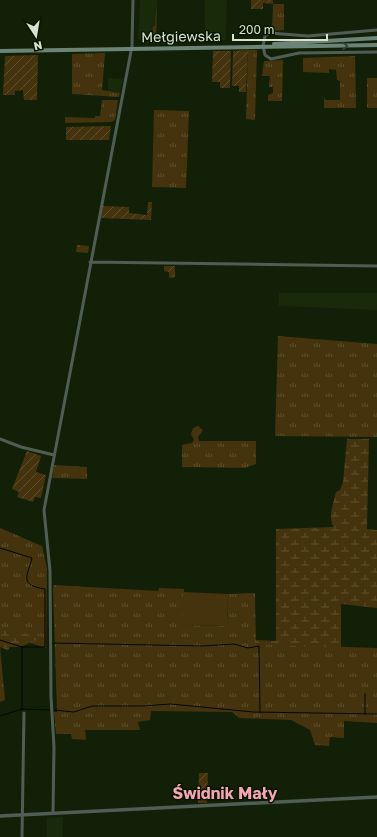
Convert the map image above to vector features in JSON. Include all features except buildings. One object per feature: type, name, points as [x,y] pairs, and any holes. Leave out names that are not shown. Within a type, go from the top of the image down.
[{"type":"main road","points":[[263,46],[377,38]]},
{"type":"main road","points":[[263,46],[377,45]]},
{"type":"main road","name":"Mełgiewska","points":[[0,51],[263,46]]},
{"type":"street","points":[[53,813],[54,747],[51,711],[50,571],[43,515],[131,48],[133,0]]},
{"type":"street","points":[[377,30],[308,36],[270,33],[265,36],[263,46],[265,55],[271,59],[304,53],[377,52]]},
{"type":"street","points":[[90,262],[377,266]]},
{"type":"street","points":[[0,439],[21,447],[54,455]]},
{"type":"street","points":[[22,837],[24,713]]},
{"type":"street","points":[[0,816],[377,797]]},
{"type":"shaded area","points":[[140,0],[157,0],[156,43],[143,43],[138,38]]},
{"type":"shaded area","points":[[205,0],[227,0],[226,40],[205,41]]},
{"type":"shaded area","points":[[108,78],[123,79],[120,93],[108,91]]},
{"type":"shaded area","points":[[279,293],[377,293],[377,310],[279,306]]},
{"type":"shaded area","points":[[63,817],[63,837],[47,837],[47,818]]},
{"type":"green space","points":[[157,0],[156,43],[152,43],[153,26],[155,26]]},
{"type":"green space","points":[[251,0],[273,0],[273,4],[263,3],[263,9],[251,9]]},
{"type":"green space","points":[[273,4],[284,4],[284,30],[272,31]]},
{"type":"green space","points":[[248,50],[257,50],[255,120],[246,119]]},
{"type":"green space","points":[[248,50],[246,92],[239,92],[239,86],[232,86],[233,51]]},
{"type":"green space","points":[[213,51],[231,51],[230,88],[220,88],[220,82],[212,82]]},
{"type":"green space","points":[[105,53],[102,90],[120,93],[119,97],[72,94],[72,54]]},
{"type":"green space","points":[[38,55],[37,100],[24,100],[23,90],[15,91],[15,95],[3,95],[5,56]]},
{"type":"green space","points":[[355,56],[356,108],[324,108],[324,98],[326,100],[340,100],[340,81],[337,80],[336,70],[329,69],[329,73],[303,72],[303,58]]},
{"type":"green space","points":[[283,60],[282,101],[268,101],[268,95],[273,93],[273,87],[269,87],[270,76],[262,76],[264,61]]},
{"type":"green space","points":[[367,78],[377,78],[377,108],[367,108]]},
{"type":"green space","points":[[102,100],[118,100],[115,120],[111,122],[65,123],[65,117],[95,118],[95,116],[100,116]]},
{"type":"green space","points":[[154,110],[189,111],[186,188],[152,187]]},
{"type":"green space","points":[[111,126],[109,140],[66,140],[66,127]]},
{"type":"green space","points":[[148,202],[152,202],[151,220],[100,218],[103,206],[129,207],[129,213],[147,215]]},
{"type":"green space","points":[[77,245],[89,246],[88,253],[76,252]]},
{"type":"green space","points":[[164,266],[175,266],[175,277],[169,278],[169,272],[164,271]]},
{"type":"green space","points":[[278,336],[377,344],[377,437],[275,436]]},
{"type":"green space","points":[[198,426],[203,430],[198,437],[199,441],[256,441],[256,464],[245,468],[182,467],[182,445],[192,443],[194,440],[191,434],[193,428]]},
{"type":"green space","points":[[347,439],[369,439],[367,529],[377,530],[377,608],[341,604],[341,648],[255,644],[255,640],[276,641],[276,529],[334,527],[331,515],[336,492],[340,490],[343,482]]},
{"type":"green space","points":[[27,451],[41,456],[36,472],[46,475],[41,498],[35,497],[33,502],[17,497],[19,492],[12,489]]},
{"type":"green space","points":[[54,465],[87,467],[87,479],[52,478]]},
{"type":"green space","points":[[0,528],[42,546],[47,568],[46,648],[0,633]]},
{"type":"green space","points":[[54,585],[158,591],[159,588],[184,589],[183,625],[227,626],[228,594],[255,593],[256,644],[377,648],[377,723],[344,721],[344,738],[330,737],[329,746],[315,745],[310,730],[291,720],[239,718],[232,712],[151,711],[150,720],[138,722],[140,730],[85,730],[86,740],[72,739],[71,734],[56,734],[54,712],[57,712]]},
{"type":"green space","points":[[183,592],[228,594],[227,626],[182,625]]},
{"type":"green space","points":[[0,629],[43,637],[20,647],[10,647],[8,650],[0,647]]},
{"type":"green space","points":[[0,647],[5,700],[0,702]]},
{"type":"green space","points":[[199,773],[208,773],[207,803],[198,803]]},
{"type":"waterway","points":[[0,548],[32,558],[27,575],[28,582],[31,585],[45,589],[45,647],[22,647],[0,640]]},
{"type":"waterway","points":[[52,643],[203,646],[234,644],[248,648],[259,646],[260,712]]},
{"type":"waterway","points":[[0,716],[22,709],[22,647]]},
{"type":"waterway","points":[[365,694],[365,714]]},
{"type":"waterway","points":[[54,710],[74,712],[92,706],[142,706],[171,704],[253,712],[377,714]]},
{"type":"waterway","points":[[22,709],[49,710]]},
{"type":"district","name":"Świdnik Mały","points":[[225,793]]}]
